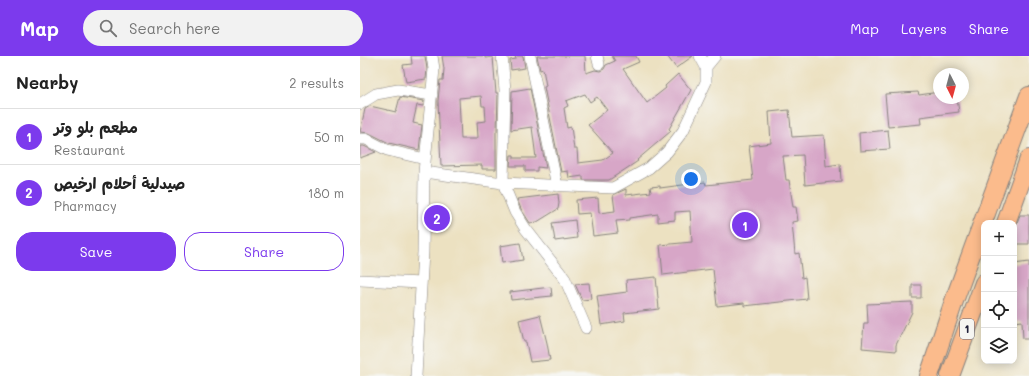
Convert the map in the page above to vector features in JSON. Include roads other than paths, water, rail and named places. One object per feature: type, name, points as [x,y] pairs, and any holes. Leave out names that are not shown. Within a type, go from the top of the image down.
[{"type":"main road","name":"1","points":[[929,376],[954,301],[1029,96]]},
{"type":"main road","points":[[1006,158],[1027,164],[1007,220]]},
{"type":"main road","name":"1","points":[[950,376],[981,291]]},
{"type":"street","points":[[416,376],[421,283],[424,172],[434,69],[432,56]]},
{"type":"street","points":[[502,56],[505,90],[503,183],[525,228],[565,279],[586,328]]},
{"type":"street","points":[[530,56],[557,186]]},
{"type":"street","points":[[424,172],[503,183],[613,188],[649,168],[667,152],[683,131],[706,82],[706,67],[700,56]]},
{"type":"street","points":[[706,67],[715,56]]},
{"type":"street","points":[[360,104],[376,94],[398,90],[432,95]]},
{"type":"street","points":[[360,139],[366,139],[387,150],[425,159]]},
{"type":"street","points":[[360,280],[421,283]]},
{"type":"place","name":"صيدلية أحلام ارخيص","points":[[437,218]]},
{"type":"place","name":"مطعم بلو وتر","points":[[745,225]]}]
